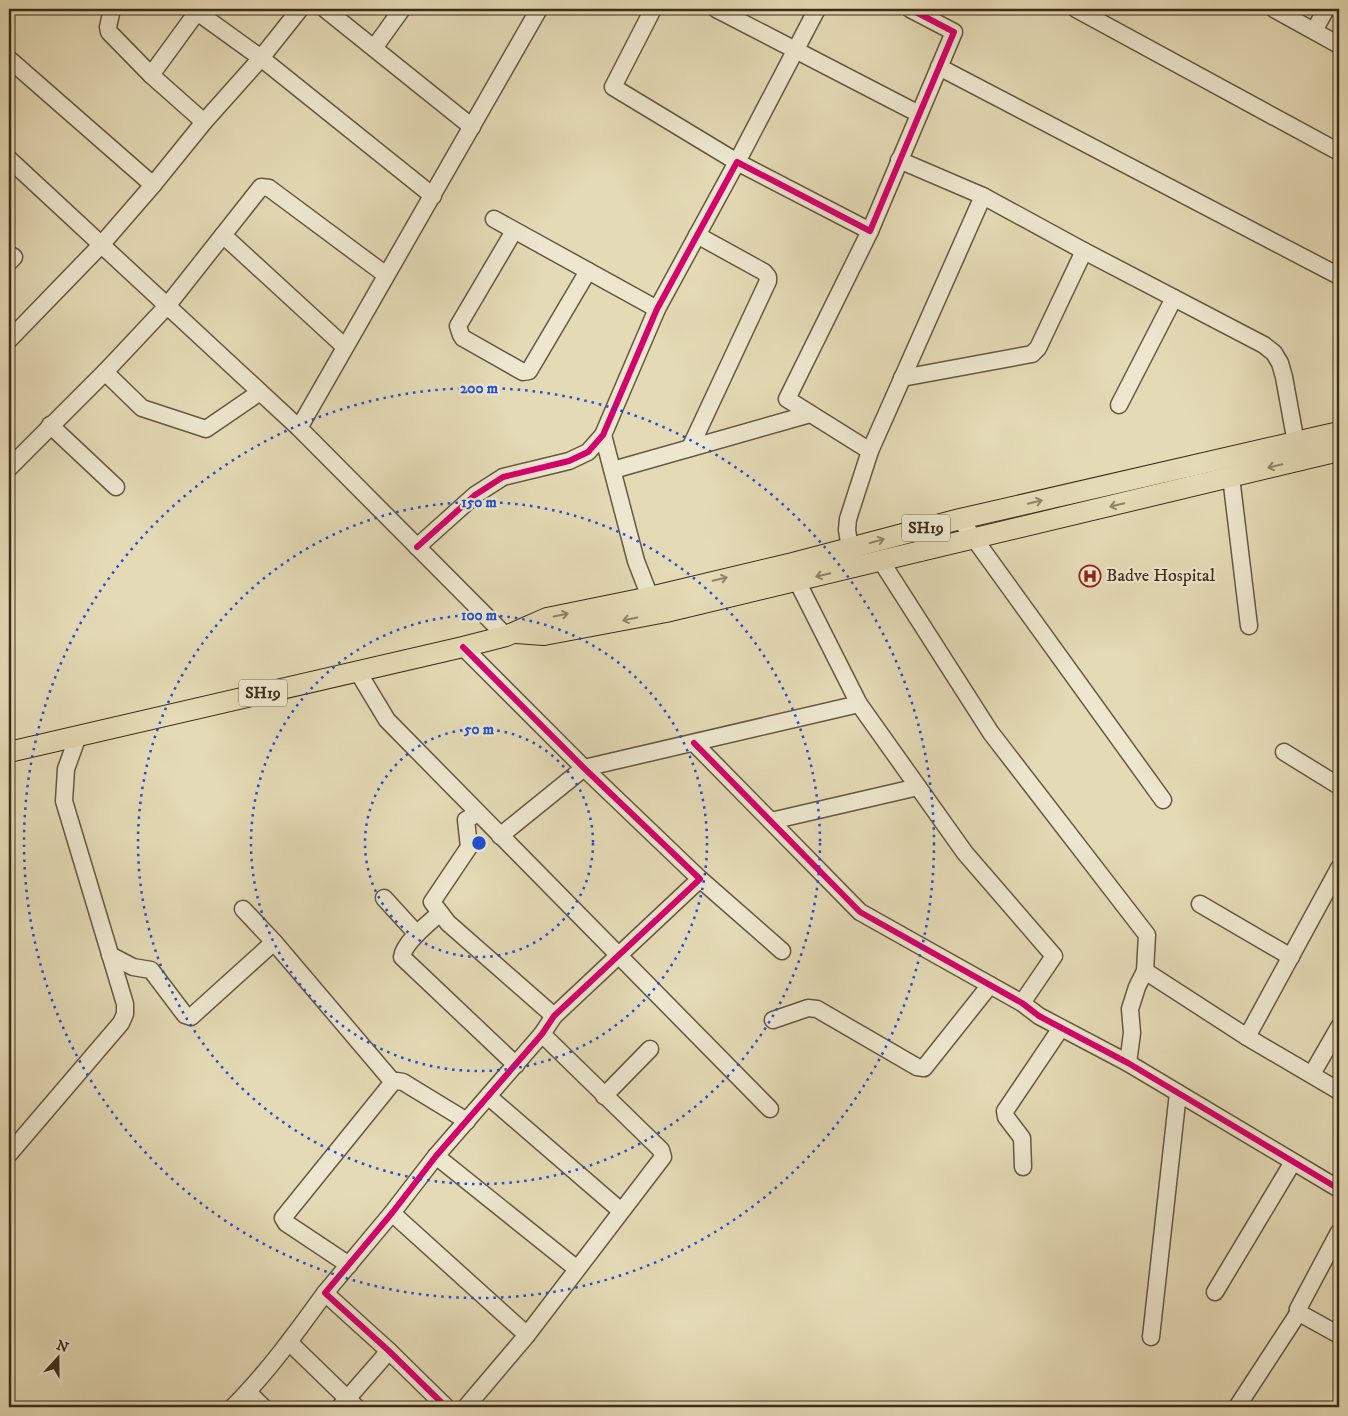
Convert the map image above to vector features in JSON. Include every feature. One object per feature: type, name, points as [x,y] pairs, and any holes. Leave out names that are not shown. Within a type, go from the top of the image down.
[{"type":"main road","name":"SH19","points":[[652,605],[797,581],[1231,477],[1298,451],[1339,432]]},
{"type":"main road","name":"SH19","points":[[9,752],[358,672],[511,634],[544,635],[849,548],[960,519],[1298,451],[1339,451]]},
{"type":"street","points":[[112,9],[108,27],[109,32],[151,75],[204,122]]},
{"type":"street","points":[[9,340],[101,245],[204,122],[261,58],[300,9]]},
{"type":"street","points":[[325,9],[472,128]]},
{"type":"street","points":[[374,48],[402,9]]},
{"type":"street","points":[[299,428],[539,9]]},
{"type":"street","points":[[653,9],[613,87],[737,162],[870,231]]},
{"type":"street","points":[[716,9],[919,114]]},
{"type":"street","points":[[417,547],[475,494],[503,477],[569,462],[588,452],[603,435],[657,309],[737,162],[816,9]]},
{"type":"street","points":[[870,451],[787,399],[870,231],[954,32],[910,9]]},
{"type":"street","points":[[1076,9],[1339,152]]},
{"type":"street","points":[[1274,9],[1339,45]]},
{"type":"street","points":[[1314,31],[1326,9]]},
{"type":"street","points":[[151,75],[195,10],[261,58],[433,196]]},
{"type":"street","points":[[9,59],[153,184]]},
{"type":"street","points":[[939,66],[1339,276]]},
{"type":"street","points":[[899,160],[983,196],[1264,345],[1274,353],[1280,363],[1298,451]]},
{"type":"street","points":[[10,163],[299,428],[417,547],[511,634]]},
{"type":"street","points":[[9,468],[50,425],[106,372],[167,306],[258,189],[264,186],[269,188],[386,275]]},
{"type":"street","points":[[854,567],[849,548],[848,520],[870,451],[983,196]]},
{"type":"street","points":[[494,219],[657,309]]},
{"type":"street","points":[[514,231],[458,326],[463,338],[523,372],[528,371],[588,271]]},
{"type":"street","points":[[223,235],[344,347]]},
{"type":"street","points":[[690,448],[768,281],[768,277],[764,272],[697,235]]},
{"type":"street","points":[[902,378],[1032,354],[1038,348],[1084,251]]},
{"type":"street","points":[[9,254],[14,257],[9,262]]},
{"type":"street","points":[[1119,405],[1174,298]]},
{"type":"street","points":[[106,372],[142,408],[206,429],[260,392]]},
{"type":"street","points":[[613,470],[810,414]]},
{"type":"street","points":[[50,425],[116,487]]},
{"type":"street","points":[[603,435],[636,561],[652,605]]},
{"type":"street","points":[[1231,477],[1248,626]]},
{"type":"street","points":[[960,519],[1163,800]]},
{"type":"street","points":[[881,561],[991,733],[1147,935],[1145,972],[1136,987],[1130,1009],[1132,1033],[1128,1064]]},
{"type":"street","points":[[797,581],[859,704],[966,853],[1054,956],[1022,1003]]},
{"type":"street","points":[[463,647],[584,768],[700,879],[782,951]]},
{"type":"street","points":[[358,672],[387,720],[770,1109]]},
{"type":"street","points":[[500,836],[584,768],[859,704]]},
{"type":"street","points":[[9,1154],[121,1023],[125,1014],[125,1004],[64,801],[66,770],[78,736]]},
{"type":"street","points":[[694,743],[860,912],[1022,1003],[1039,1016],[1128,1064],[1339,1189]]},
{"type":"street","points":[[1284,752],[1339,786]]},
{"type":"street","points":[[770,821],[918,787]]},
{"type":"street","points":[[478,813],[466,820],[469,847],[432,902],[448,923],[554,1016]]},
{"type":"street","points":[[1247,1037],[1339,868]]},
{"type":"street","points":[[233,1407],[248,1392],[289,1342],[325,1293],[392,1213],[436,1156],[542,1034],[554,1016],[700,879]]},
{"type":"street","points":[[384,898],[417,934]]},
{"type":"street","points":[[1200,904],[1291,957]]},
{"type":"street","points":[[243,909],[274,942],[393,1082]]},
{"type":"street","points":[[440,913],[417,934],[403,951],[402,957],[516,1064]]},
{"type":"street","points":[[110,956],[133,966],[151,970],[185,1015],[191,1017],[274,942]]},
{"type":"street","points":[[1145,972],[1247,1037],[1339,1091]]},
{"type":"street","points":[[773,1020],[808,1008],[817,1009],[917,1067],[924,1068],[990,985]]},
{"type":"street","points":[[1312,1074],[1339,1027]]},
{"type":"street","points":[[1023,1167],[1022,1138],[1006,1117],[1006,1111],[1061,1028]]},
{"type":"street","points":[[466,1407],[527,1334],[661,1161],[663,1154],[542,1034]]},
{"type":"street","points":[[604,1096],[650,1049]]},
{"type":"street","points":[[348,1265],[286,1223],[283,1218],[393,1082],[397,1080],[403,1082],[466,1121]]},
{"type":"street","points":[[1151,1337],[1178,1093]]},
{"type":"street","points":[[488,1097],[621,1211]]},
{"type":"street","points":[[436,1156],[577,1269]]},
{"type":"street","points":[[1215,1292],[1293,1162]]},
{"type":"street","points":[[392,1213],[527,1334]]},
{"type":"street","points":[[1236,1407],[1299,1312],[1298,1306],[1339,1232]]},
{"type":"street","points":[[325,1293],[389,1351],[446,1407]]},
{"type":"street","points":[[1299,1312],[1339,1335]]},
{"type":"street","points":[[289,1342],[348,1405],[389,1351]]},
{"type":"street","points":[[248,1392],[262,1407]]},
{"type":"cycle path","points":[[417,547],[475,495],[503,477],[569,461],[588,452],[603,435],[657,309],[737,162],[870,231],[954,32],[910,9]]},
{"type":"cycle path","points":[[446,1407],[389,1351],[325,1293],[392,1213],[436,1156],[542,1034],[554,1016],[700,879],[584,768],[463,647]]},
{"type":"cycle path","points":[[694,743],[860,912],[1022,1003],[1039,1016],[1128,1063],[1339,1189]]},
{"type":"place","name":"Badve Hospital","points":[[1090,576]]}]
